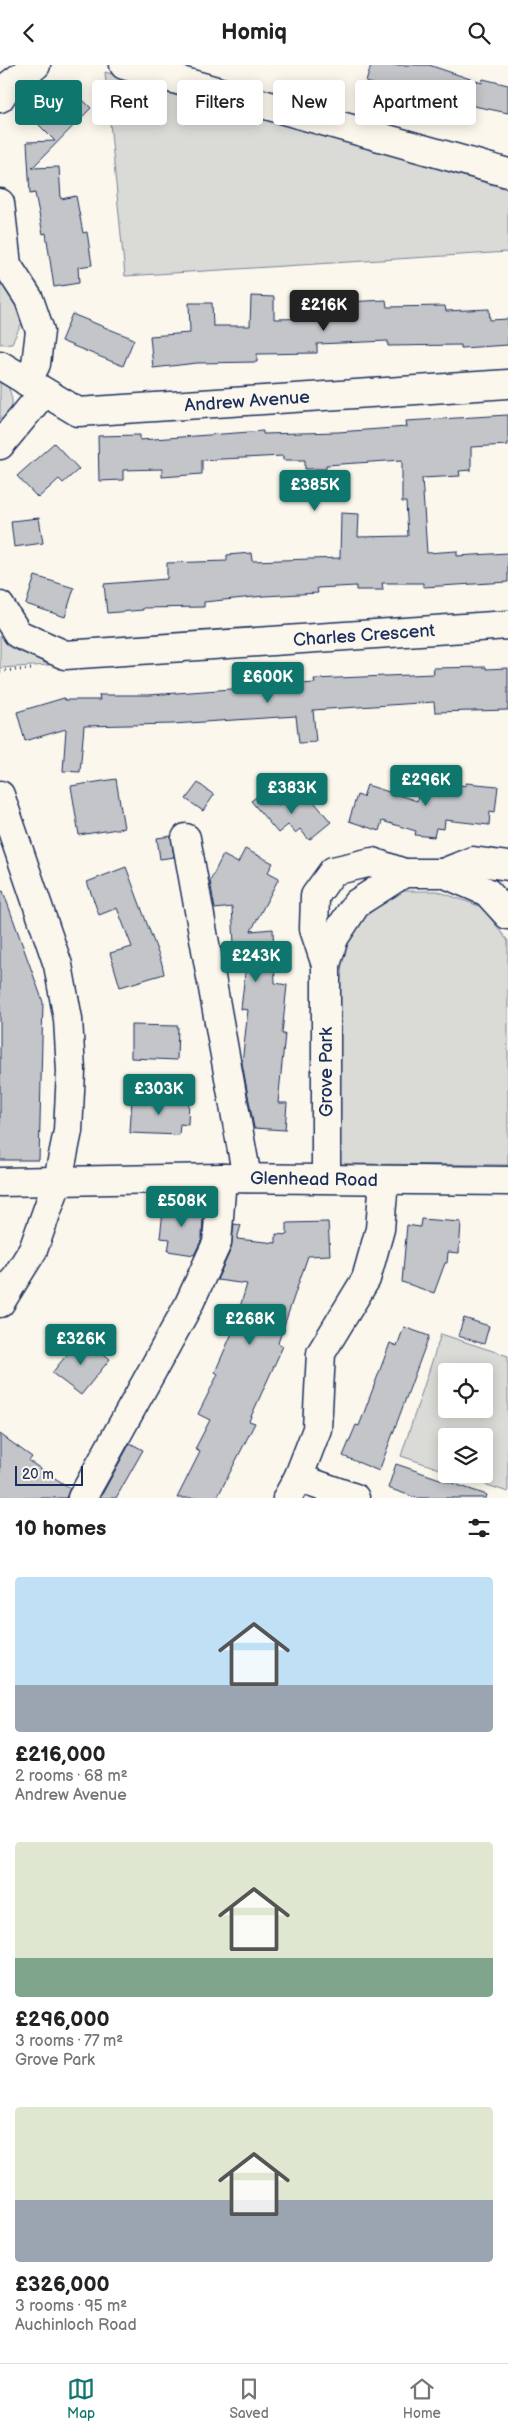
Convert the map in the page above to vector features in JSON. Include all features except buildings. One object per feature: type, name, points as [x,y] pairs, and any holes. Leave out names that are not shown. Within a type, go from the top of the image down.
[{"type":"street","points":[[0,98],[8,87],[36,65]]},
{"type":"street","points":[[124,65],[508,173]]},
{"type":"street","points":[[0,203],[7,265],[29,299],[40,331],[35,387],[0,445]]},
{"type":"street","name":"Andrew Avenue","points":[[0,365],[78,413],[508,384]]},
{"type":"street","name":"Charles Crescent","points":[[0,606],[18,634],[65,655],[508,625]]},
{"type":"street","points":[[0,1303],[33,1250],[58,1180],[68,1131],[71,1071],[68,1019],[58,965],[1,799]]},
{"type":"street","points":[[82,1498],[188,1306],[217,1243],[235,1178],[186,838]]},
{"type":"street","name":"Grove Park","points":[[326,965],[314,929],[315,896],[333,871],[372,862],[404,873],[443,873],[473,861],[508,866]]},
{"type":"street","name":"Grove Park","points":[[326,1178],[326,965],[334,938],[357,903],[404,873]]},
{"type":"street","name":"Grove Park","points":[[443,873],[487,892],[508,915]]},
{"type":"street","name":"Glenhead Road","points":[[0,1182],[235,1178],[508,1181]]},
{"type":"street","points":[[355,1498],[293,1488],[317,1429],[321,1353],[366,1279],[380,1229],[384,1180]]},
{"type":"path","points":[[0,671],[17,670]]},
{"type":"shaded area","points":[[105,72],[133,80],[106,80]]},
{"type":"shaded area","points":[[167,90],[177,93],[177,125],[263,125],[263,118],[273,121],[273,125],[288,125],[508,189],[508,252],[125,276],[110,125],[167,125]]},
{"type":"shaded area","points":[[0,265],[26,315],[12,343],[0,344]]},
{"type":"shaded area","points":[[0,377],[4,378],[8,386],[12,404],[9,416],[0,429]]},
{"type":"shaded area","points":[[0,623],[48,658],[49,665],[0,668]]},
{"type":"shaded area","points":[[398,891],[437,891],[482,907],[508,941],[508,1165],[340,1164],[340,967],[343,953],[353,932],[368,914]]},
{"type":"shaded area","points":[[441,1334],[508,1356],[508,1492],[481,1483],[493,1483],[493,1428],[438,1428],[438,1468],[401,1456]]}]
